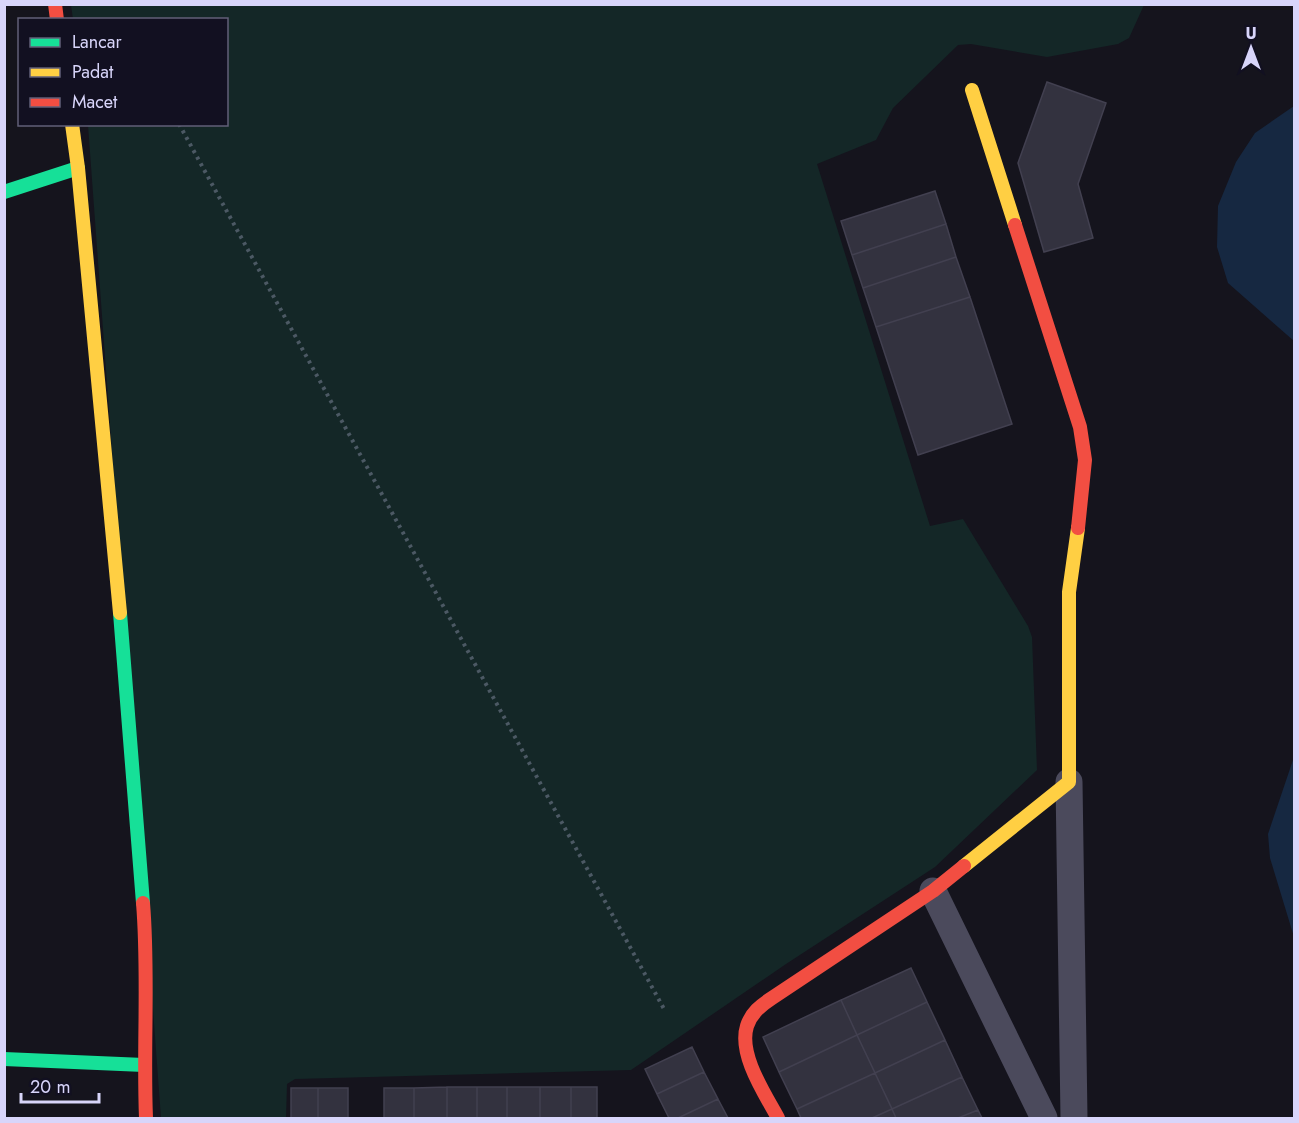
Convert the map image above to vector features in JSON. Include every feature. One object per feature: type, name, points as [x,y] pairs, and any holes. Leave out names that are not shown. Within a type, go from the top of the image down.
[{"type":"street","points":[[972,90],[1080,427],[1085,458],[1084,487],[1071,565],[1069,592],[1069,782],[1074,1119]]},
{"type":"street","points":[[72,126],[114,542],[146,940],[144,1065],[146,1119]]},
{"type":"street","points":[[4,192],[78,168]]},
{"type":"street","points":[[778,1119],[750,1061],[745,1045],[745,1032],[751,1017],[766,1002],[933,891],[1069,782]]},
{"type":"street","points":[[933,891],[1044,1119]]},
{"type":"street","points":[[4,1059],[144,1065]]},
{"type":"path","points":[[180,126],[664,1009]]},
{"type":"green space","points":[[71,5],[1144,5],[1129,38],[1118,44],[1047,57],[971,44],[958,45],[893,108],[876,140],[817,164],[930,526],[963,519],[1028,626],[1032,637],[1037,770],[935,867],[786,964],[631,1070],[295,1079],[287,1084],[286,1118],[161,1118],[88,126],[228,126],[228,18],[73,18]]},
{"type":"water","points":[[1294,106],[1294,341],[1228,283],[1217,247],[1218,206],[1236,162],[1255,133]]},
{"type":"water","points":[[1294,757],[1294,937],[1270,858],[1268,834]]},
{"type":"building","points":[[1047,82],[1106,103],[1078,184],[1093,238],[1044,252],[1018,163]]},
{"type":"building","points":[[935,191],[946,224],[852,255],[841,221]]},
{"type":"building","points":[[946,224],[956,257],[863,288],[852,255]]},
{"type":"building","points":[[956,257],[970,297],[876,327],[863,288]]},
{"type":"building","points":[[970,297],[1012,424],[918,455],[876,327]]},
{"type":"building","points":[[911,968],[927,1002],[857,1035],[841,1000]]},
{"type":"building","points":[[841,1000],[857,1035],[779,1072],[763,1037]]},
{"type":"building","points":[[927,1002],[945,1040],[875,1073],[857,1035]]},
{"type":"building","points":[[857,1035],[875,1073],[797,1109],[779,1072]]},
{"type":"building","points":[[945,1040],[962,1077],[892,1109],[875,1073]]},
{"type":"building","points":[[692,1047],[704,1072],[657,1094],[645,1069]]},
{"type":"building","points":[[704,1072],[718,1099],[678,1118],[669,1118],[657,1094]]},
{"type":"building","points":[[875,1073],[892,1109],[872,1118],[801,1118],[797,1109]]},
{"type":"building","points":[[962,1077],[978,1110],[958,1118],[896,1118],[892,1109]]},
{"type":"building","points":[[447,1087],[477,1087],[477,1118],[447,1118]]},
{"type":"building","points":[[447,1087],[447,1118],[414,1118],[414,1088]]},
{"type":"building","points":[[477,1087],[507,1087],[507,1118],[477,1118]]},
{"type":"building","points":[[507,1087],[540,1087],[540,1118],[507,1118]]},
{"type":"building","points":[[540,1087],[571,1087],[571,1118],[540,1118]]},
{"type":"building","points":[[571,1087],[597,1087],[597,1118],[571,1118]]},
{"type":"building","points":[[291,1088],[318,1088],[318,1118],[291,1118]]},
{"type":"building","points":[[318,1088],[348,1088],[348,1118],[318,1118]]},
{"type":"building","points":[[384,1088],[414,1088],[414,1118],[384,1118]]},
{"type":"building","points":[[718,1099],[728,1118],[678,1118]]},
{"type":"building","points":[[892,1109],[896,1118],[872,1118]]},
{"type":"building","points":[[978,1110],[982,1118],[958,1118]]},
{"type":"traffic: fast","points":[[4,192],[78,168]]},
{"type":"traffic: fast","points":[[120,613],[143,903]]},
{"type":"traffic: fast","points":[[4,1059],[144,1065]]},
{"type":"traffic: slow","points":[[972,90],[1015,225]]},
{"type":"traffic: slow","points":[[72,126],[120,613]]},
{"type":"traffic: slow","points":[[964,866],[1069,782],[1069,592],[1078,528]]},
{"type":"traffic: jam","points":[[55,4],[57,18]]},
{"type":"traffic: jam","points":[[1015,225],[1080,427],[1085,460],[1078,528]]},
{"type":"traffic: jam","points":[[778,1118],[754,1074],[746,1049],[747,1026],[754,1013],[768,1001],[933,891],[964,866]]},
{"type":"traffic: jam","points":[[143,903],[146,957],[146,1118]]}]
